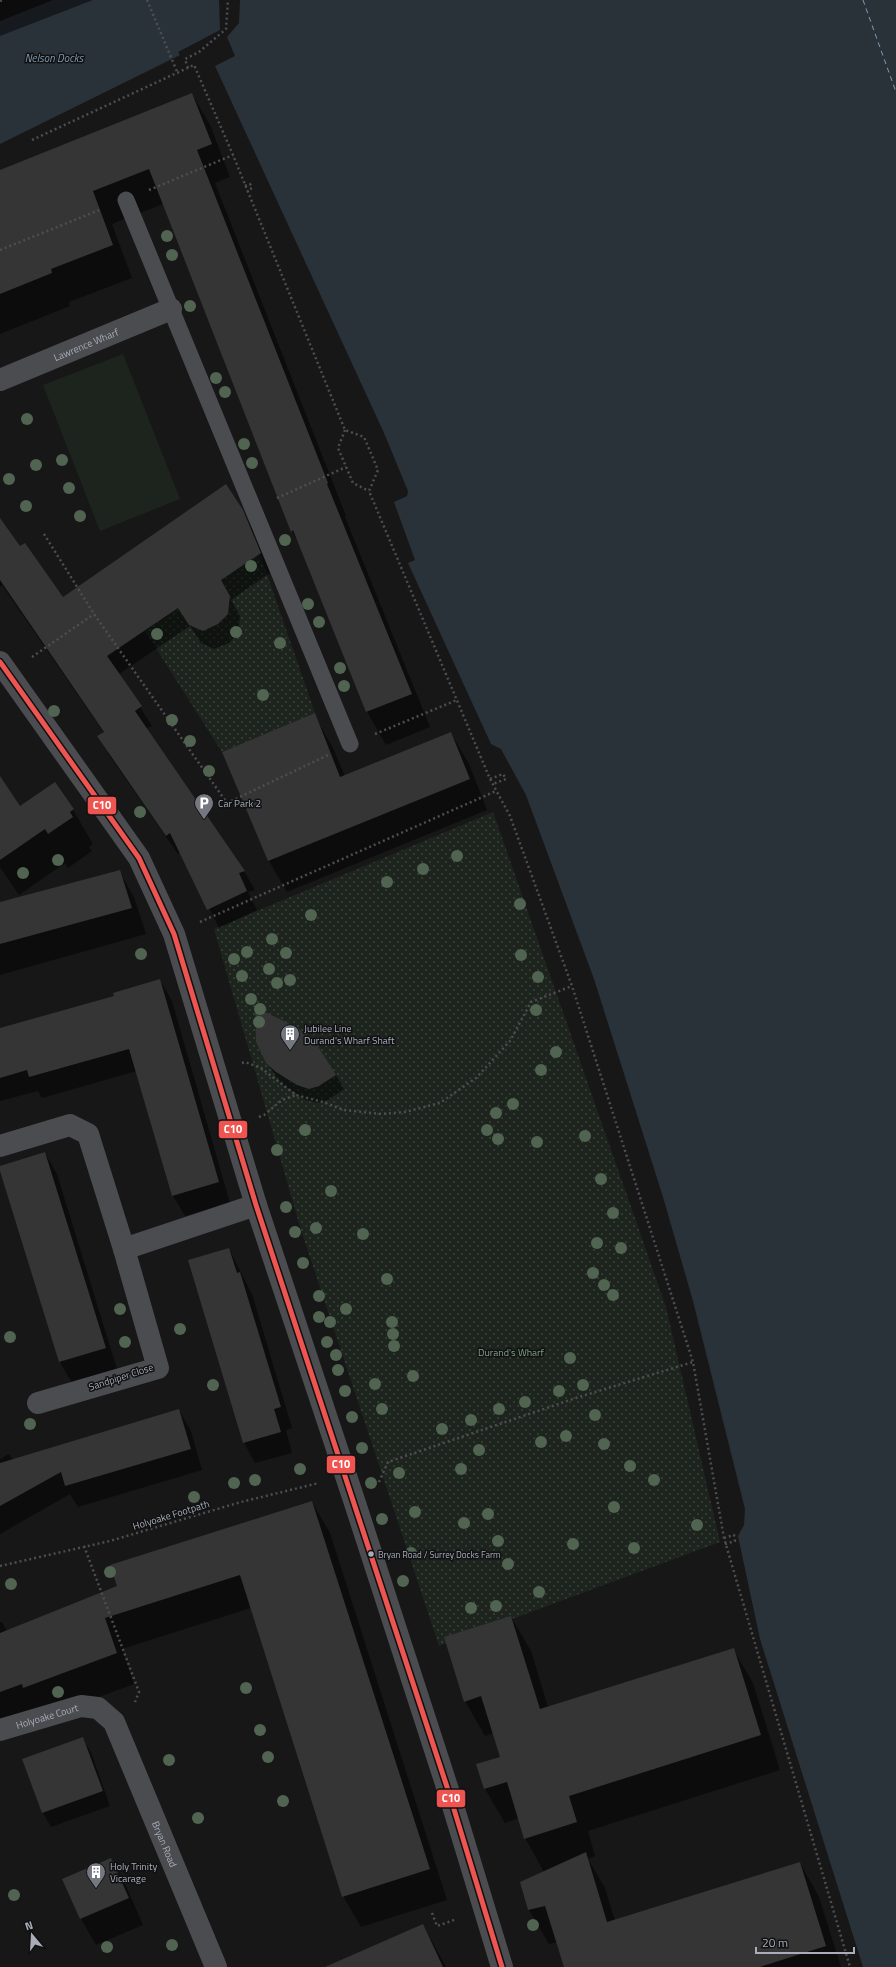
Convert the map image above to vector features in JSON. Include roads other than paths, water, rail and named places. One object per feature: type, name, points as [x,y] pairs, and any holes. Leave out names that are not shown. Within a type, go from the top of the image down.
[{"type":"street","name":"Lawrence Wharf","points":[[0,380],[171,310]]},
{"type":"street","points":[[0,662],[139,858],[174,934],[256,1205],[351,1489],[450,1795],[502,1967]]},
{"type":"street","name":"Sandpiper Close","points":[[0,1146],[70,1125],[88,1134],[124,1249],[158,1368],[38,1403]]},
{"type":"street","points":[[124,1249],[256,1205]]},
{"type":"street","name":"Holyoake Court","points":[[0,1730],[81,1706],[98,1708],[114,1722]]},
{"type":"street","name":"Bryan Road","points":[[114,1722],[216,1967]]},
{"type":"lane","points":[[126,200],[350,744]]},
{"type":"water","name":"Nelson Docks","points":[[53,0],[219,0],[220,30],[178,52],[180,55],[0,144],[0,21]]},
{"type":"water","points":[[240,0],[896,0],[896,1967],[863,1967],[760,1639],[738,1536],[744,1525],[745,1509],[693,1301],[663,1197],[594,979],[526,795],[501,749],[491,744],[408,563],[415,560],[394,502],[407,496],[408,491],[384,433],[215,66],[235,56],[227,37],[239,23]]},
{"type":"place","name":"Car Park 2","points":[[204,820]]},
{"type":"place","name":"Jubilee Line Durand's Wharf Shaft","points":[[290,1051]]},
{"type":"place","name":"Bryan Road / Surrey Docks Farm","points":[[371,1554]]},
{"type":"place","name":"Holy Trinity Vicarage","points":[[96,1889]]},
{"type":"park label","name":"Durand's Wharf","points":[[511,1352]]}]
